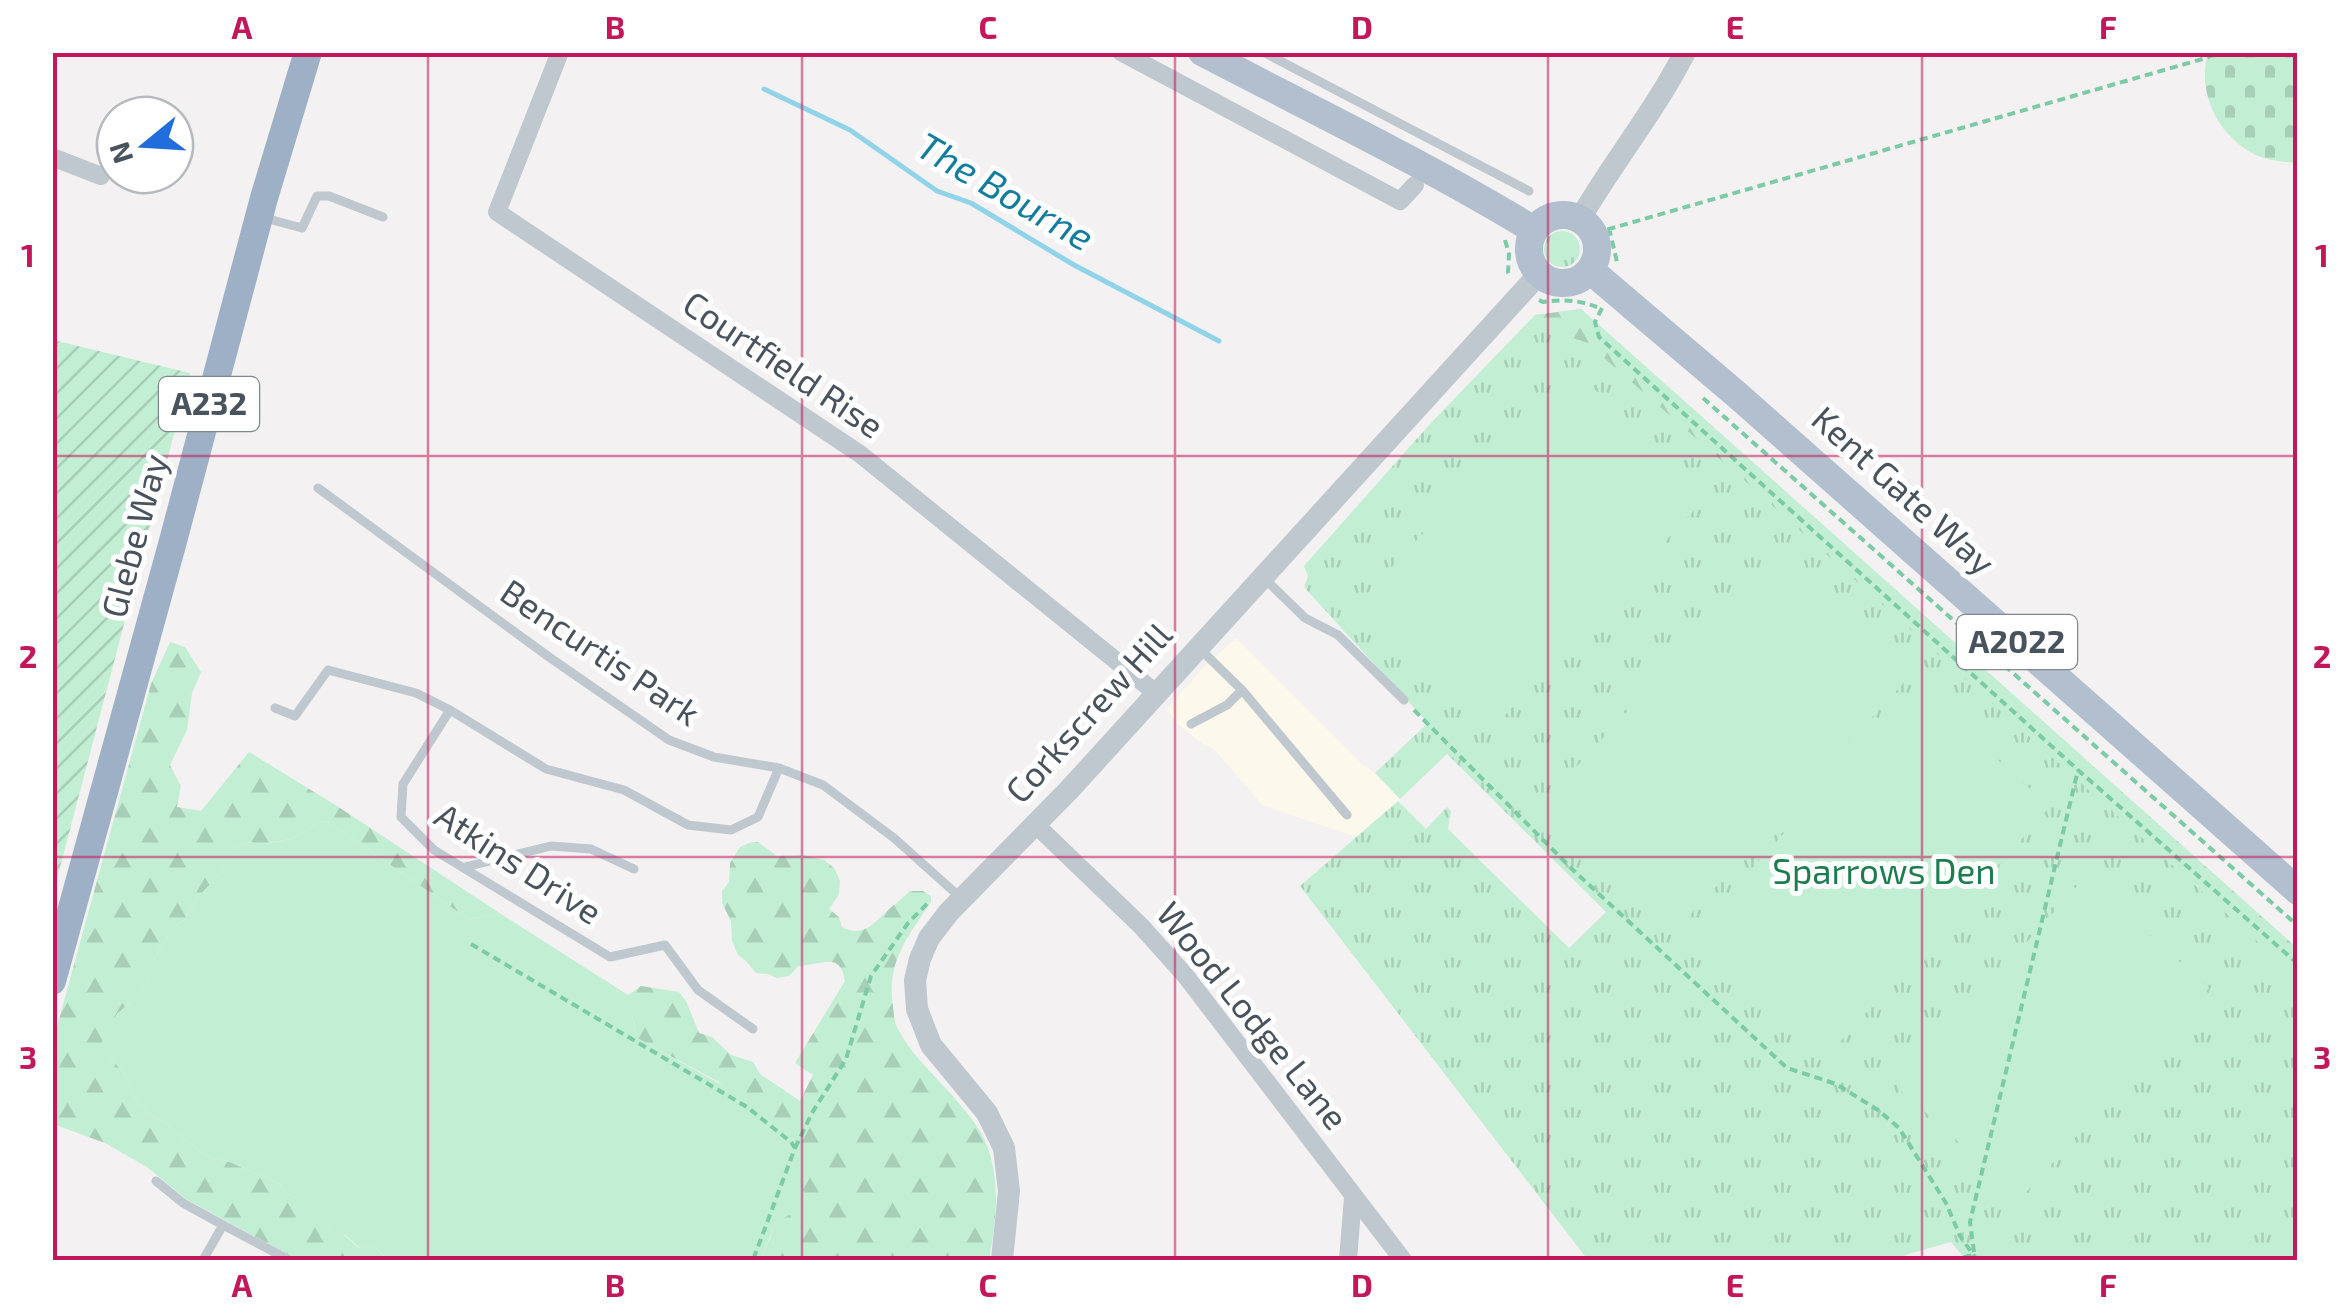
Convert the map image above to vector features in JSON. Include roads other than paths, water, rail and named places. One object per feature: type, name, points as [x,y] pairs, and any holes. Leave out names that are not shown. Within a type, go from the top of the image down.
[{"type":"highway","name":"Glebe Way","points":[[52,981],[174,541],[258,216],[308,52]]},
{"type":"main road","points":[[1202,52],[1420,176],[1494,190],[1534,230]]},
{"type":"main road","points":[[1565,215],[1587,227],[1597,254],[1590,270],[1580,280],[1541,288],[1529,253],[1534,230],[1553,216],[1565,215]]},
{"type":"main road","name":"Kent Gate Way","points":[[1590,270],[1736,394],[2298,891]]},
{"type":"street","name":"Courtfield Rise","points":[[560,52],[497,212],[860,454],[1156,693]]},
{"type":"street","points":[[1121,52],[1400,201],[1420,176]]},
{"type":"street","points":[[1587,227],[1607,174],[1654,108],[1685,52]]},
{"type":"street","points":[[52,157],[95,173]]},
{"type":"street","name":"Corkscrew Hill","points":[[1002,1260],[1010,1191],[1004,1148],[988,1113],[931,1045],[915,1000],[917,970],[928,938],[954,891],[1036,825],[1262,576],[1541,288]]},
{"type":"street","name":"Wood Lodge Lane","points":[[1036,825],[1168,954],[1403,1260]]},
{"type":"street","points":[[1348,1260],[1353,1197]]},
{"type":"lane","points":[[1262,52],[1494,190],[1529,192]]},
{"type":"lane","points":[[258,216],[302,228],[317,196],[328,196],[383,217]]},
{"type":"lane","name":"Bencurtis Park","points":[[318,488],[669,740],[714,757],[779,768],[824,785],[894,838],[954,891]]},
{"type":"lane","points":[[1262,576],[1306,618],[1338,635],[1404,700]]},
{"type":"lane","points":[[1198,647],[1242,690],[1347,815]]},
{"type":"lane","points":[[275,708],[295,716],[328,670],[416,693],[546,768],[624,790],[688,826],[731,830],[758,817],[779,768]]},
{"type":"lane","points":[[1191,724],[1226,705],[1242,690]]},
{"type":"lane","name":"Atkins Drive","points":[[450,710],[403,784],[401,817],[434,850],[610,957],[665,945],[698,990],[753,1029]]},
{"type":"lane","points":[[465,867],[551,846],[591,850],[634,869]]},
{"type":"lane","points":[[156,1181],[183,1203],[288,1260]]},
{"type":"lane","points":[[203,1260],[222,1225]]},
{"type":"waterway","name":"The Bourne","points":[[764,89],[850,130],[937,191],[971,203],[1074,265],[1219,341]]},
{"type":"park label","name":"Sparrows Den","points":[[1884,872]]}]
